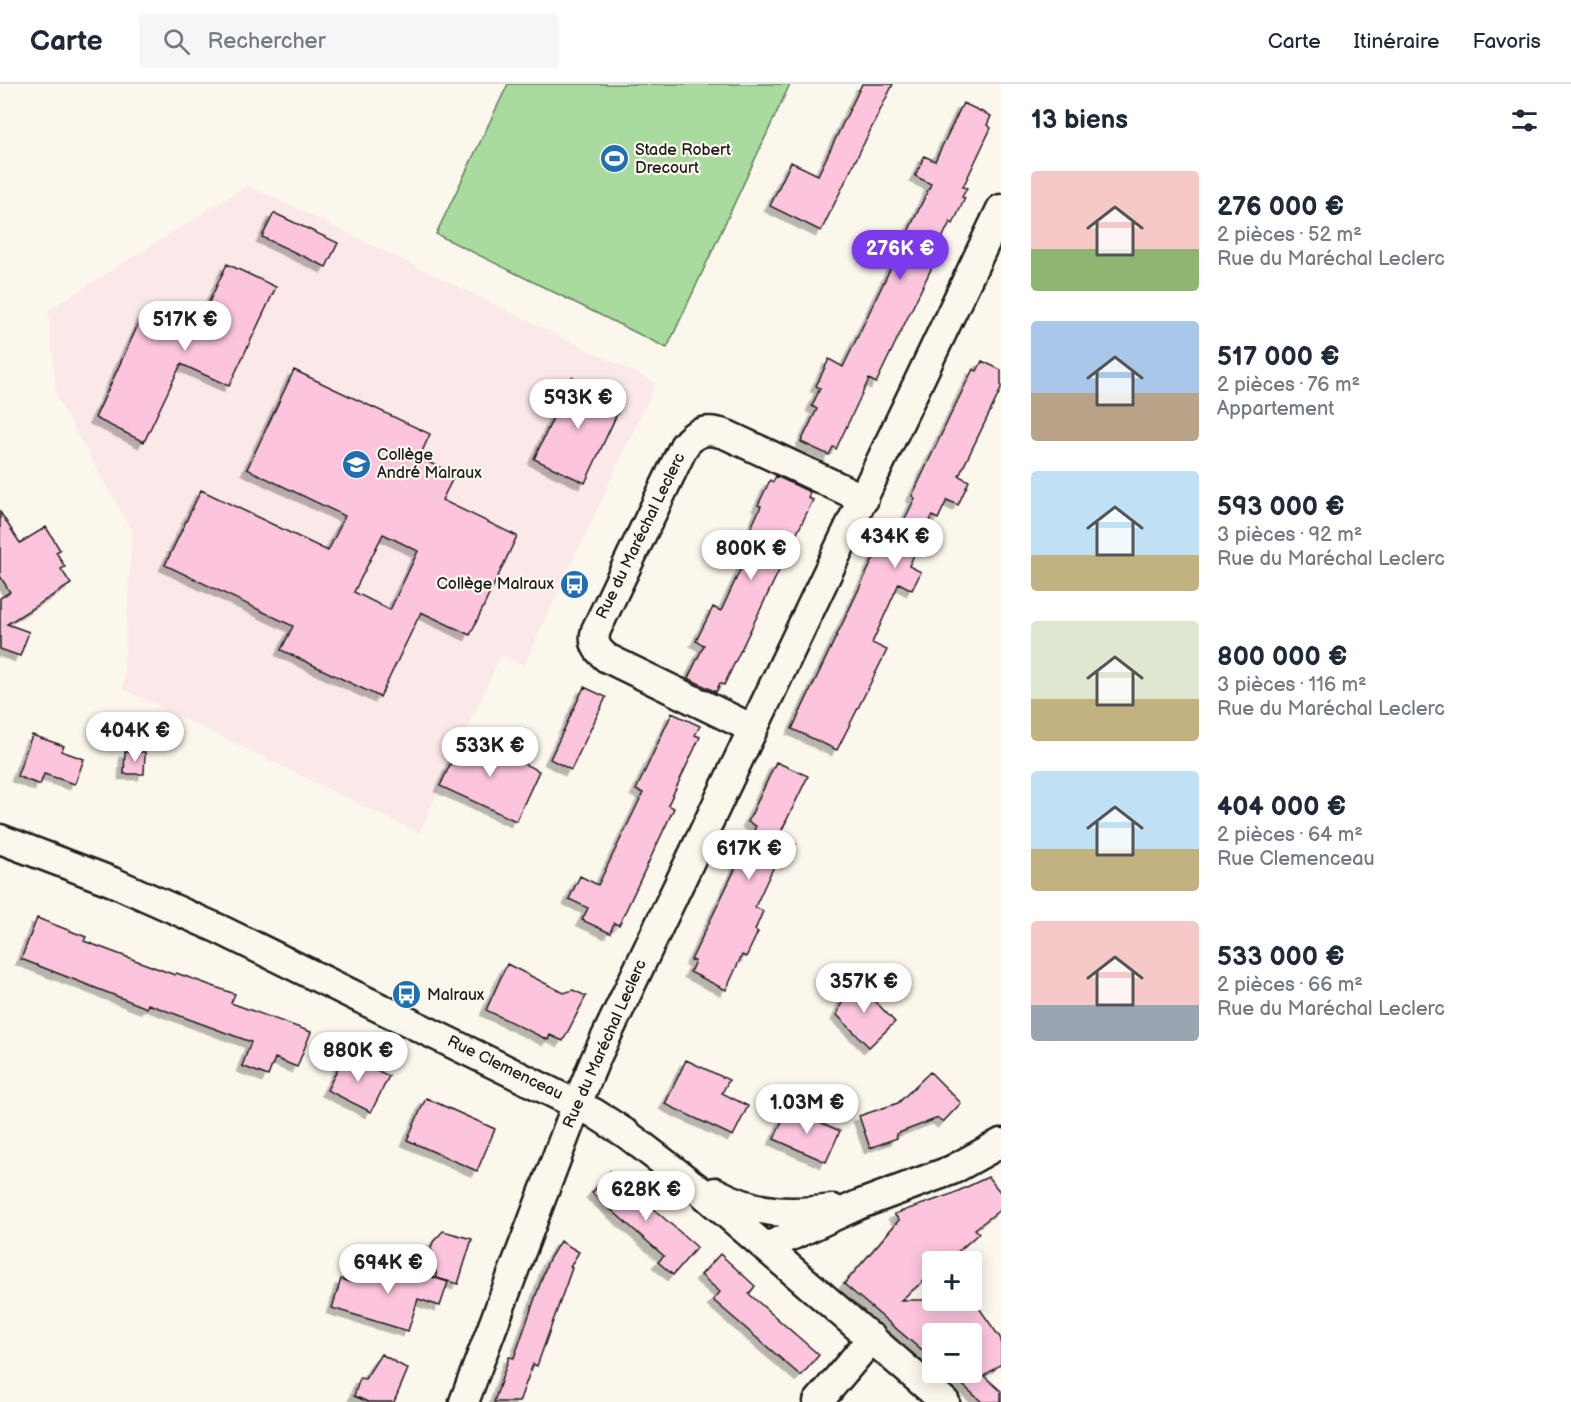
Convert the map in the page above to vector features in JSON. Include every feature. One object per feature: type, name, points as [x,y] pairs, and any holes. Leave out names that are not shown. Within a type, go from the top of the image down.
[{"type":"street","name":"Rue du Maréchal Leclerc","points":[[464,1402],[595,1060],[1001,209]]},
{"type":"street","name":"Rue du Maréchal Leclerc","points":[[753,729],[607,658],[597,649],[594,642],[596,630],[684,446],[694,434],[700,431],[717,431],[864,499]]},
{"type":"street","name":"Rue Clemenceau","points":[[0,839],[104,879],[209,924],[577,1104],[619,1129],[684,1177],[945,1402]]},
{"type":"street","points":[[764,1245],[793,1236],[858,1205],[942,1174],[1001,1143]]},
{"type":"street","points":[[684,1177],[745,1205],[777,1213],[858,1205]]},
{"type":"street","points":[[764,1245],[770,1227],[776,1221],[792,1213]]},
{"type":"street","points":[[813,1286],[808,1268],[809,1251],[818,1233],[830,1217]]},
{"type":"street","points":[[818,1402],[872,1338]]},
{"type":"shaded area","name":"Collège André Malraux","points":[[247,186],[656,383],[524,665],[501,655],[419,833],[123,689],[132,531],[57,398],[48,310]]},
{"type":"green space","name":"Stade Robert Drecourt","points":[[508,84],[790,84],[667,348],[436,234]]},
{"type":"building","points":[[862,84],[893,84],[821,231],[770,206],[791,162],[818,175]]},
{"type":"building","points":[[963,103],[991,116],[987,125],[991,128],[963,187],[967,188],[962,197],[965,198],[953,224],[950,222],[929,265],[932,267],[876,383],[869,379],[836,449],[833,447],[829,455],[801,442],[817,409],[812,406],[820,388],[816,386],[829,359],[843,367],[931,184],[915,176],[924,156],[935,161]]},
{"type":"building","points":[[274,213],[338,243],[326,267],[262,237]]},
{"type":"building","points":[[227,264],[276,287],[229,386],[181,364],[144,442],[95,418],[143,314],[193,336]]},
{"type":"building","points":[[982,361],[1001,370],[1001,389],[959,476],[969,481],[958,505],[947,500],[938,519],[932,516],[909,566],[921,572],[912,590],[899,583],[872,643],[887,650],[837,750],[792,729],[889,526],[899,531],[915,498],[912,496],[951,414],[973,369],[977,371]]},
{"type":"building","points":[[294,370],[430,434],[419,458],[455,474],[442,500],[517,536],[470,635],[421,612],[380,697],[281,650],[293,626],[165,565],[201,490],[328,551],[345,516],[247,469]],"holes":[[[383,534],[418,551],[390,610],[354,592]]]},
{"type":"building","points":[[572,377],[623,401],[585,483],[534,459]]},
{"type":"building","points":[[776,476],[810,492],[808,498],[813,500],[724,685],[720,683],[716,692],[688,678],[704,645],[696,641],[713,607],[721,611],[748,553],[741,550],[761,506],[758,505],[770,480],[773,482]]},
{"type":"building","points":[[0,512],[20,543],[46,527],[60,550],[56,552],[65,567],[61,569],[71,584],[7,624],[29,632],[20,656],[0,649],[0,598],[10,592],[0,576]]},
{"type":"building","points":[[584,687],[606,697],[571,770],[550,759]]},
{"type":"building","points":[[672,713],[700,726],[695,735],[700,737],[668,805],[674,808],[619,925],[614,923],[610,933],[582,920],[588,908],[569,899],[580,876],[598,885],[643,793],[636,790]]},
{"type":"building","points":[[32,735],[64,746],[61,751],[84,759],[75,784],[44,774],[40,785],[17,776]]},
{"type":"building","points":[[464,735],[539,771],[516,821],[440,786]]},
{"type":"building","points":[[125,752],[145,752],[144,774],[124,774]]},
{"type":"building","points":[[776,762],[808,776],[779,836],[796,844],[787,863],[778,858],[766,883],[755,907],[763,911],[755,930],[758,932],[746,957],[742,955],[726,990],[690,972],[695,961],[691,960],[756,826],[748,822]]},
{"type":"building","points":[[37,918],[86,937],[84,941],[175,975],[176,973],[235,994],[231,1003],[311,1032],[297,1067],[275,1058],[268,1076],[242,1066],[251,1042],[148,1004],[147,1008],[21,959]]},
{"type":"building","points":[[507,964],[564,993],[573,990],[586,996],[563,1041],[550,1035],[548,1040],[486,1010]]},
{"type":"building","points":[[852,977],[895,1022],[869,1047],[837,1015]]},
{"type":"building","points":[[345,1055],[389,1076],[371,1112],[327,1090]]},
{"type":"building","points":[[686,1060],[729,1080],[722,1093],[748,1106],[733,1136],[665,1104]]},
{"type":"building","points":[[930,1072],[961,1103],[943,1122],[938,1118],[896,1134],[897,1138],[870,1148],[859,1116],[898,1103]]},
{"type":"building","points":[[426,1098],[495,1129],[477,1171],[407,1140]]},
{"type":"building","points":[[788,1108],[840,1131],[826,1162],[774,1139]]},
{"type":"building","points":[[610,1171],[697,1247],[673,1275],[658,1262],[664,1256],[592,1193]]},
{"type":"building","points":[[988,1177],[1001,1193],[1001,1209],[975,1229],[979,1233],[959,1251],[922,1251],[922,1282],[901,1300],[922,1300],[922,1311],[981,1311],[1001,1339],[1001,1364],[984,1376],[1001,1391],[1001,1402],[982,1402],[960,1383],[982,1383],[982,1323],[922,1323],[922,1351],[844,1284],[899,1220],[894,1214],[952,1194]]},
{"type":"building","points":[[443,1231],[472,1239],[458,1284],[437,1278],[431,1248],[433,1242]]},
{"type":"building","points":[[560,1241],[579,1252],[570,1267],[572,1268],[537,1366],[533,1364],[519,1402],[494,1402],[509,1357],[514,1358],[548,1261]]},
{"type":"building","points":[[720,1254],[755,1286],[749,1294],[819,1355],[801,1376],[713,1300],[720,1292],[701,1275]]},
{"type":"building","points":[[355,1265],[397,1278],[400,1267],[448,1282],[440,1306],[418,1299],[408,1331],[332,1308],[341,1279],[350,1282]]},
{"type":"building","points":[[381,1354],[408,1369],[394,1402],[368,1402],[354,1396],[360,1378],[365,1379]]},
{"type":"place","name":"Stade Robert Drecourt","points":[[614,159]]},
{"type":"place","name":"Collège André Malraux","points":[[356,464]]},
{"type":"place","name":"Collège Malraux","points":[[575,584]]},
{"type":"place","name":"Malraux","points":[[406,995]]}]
